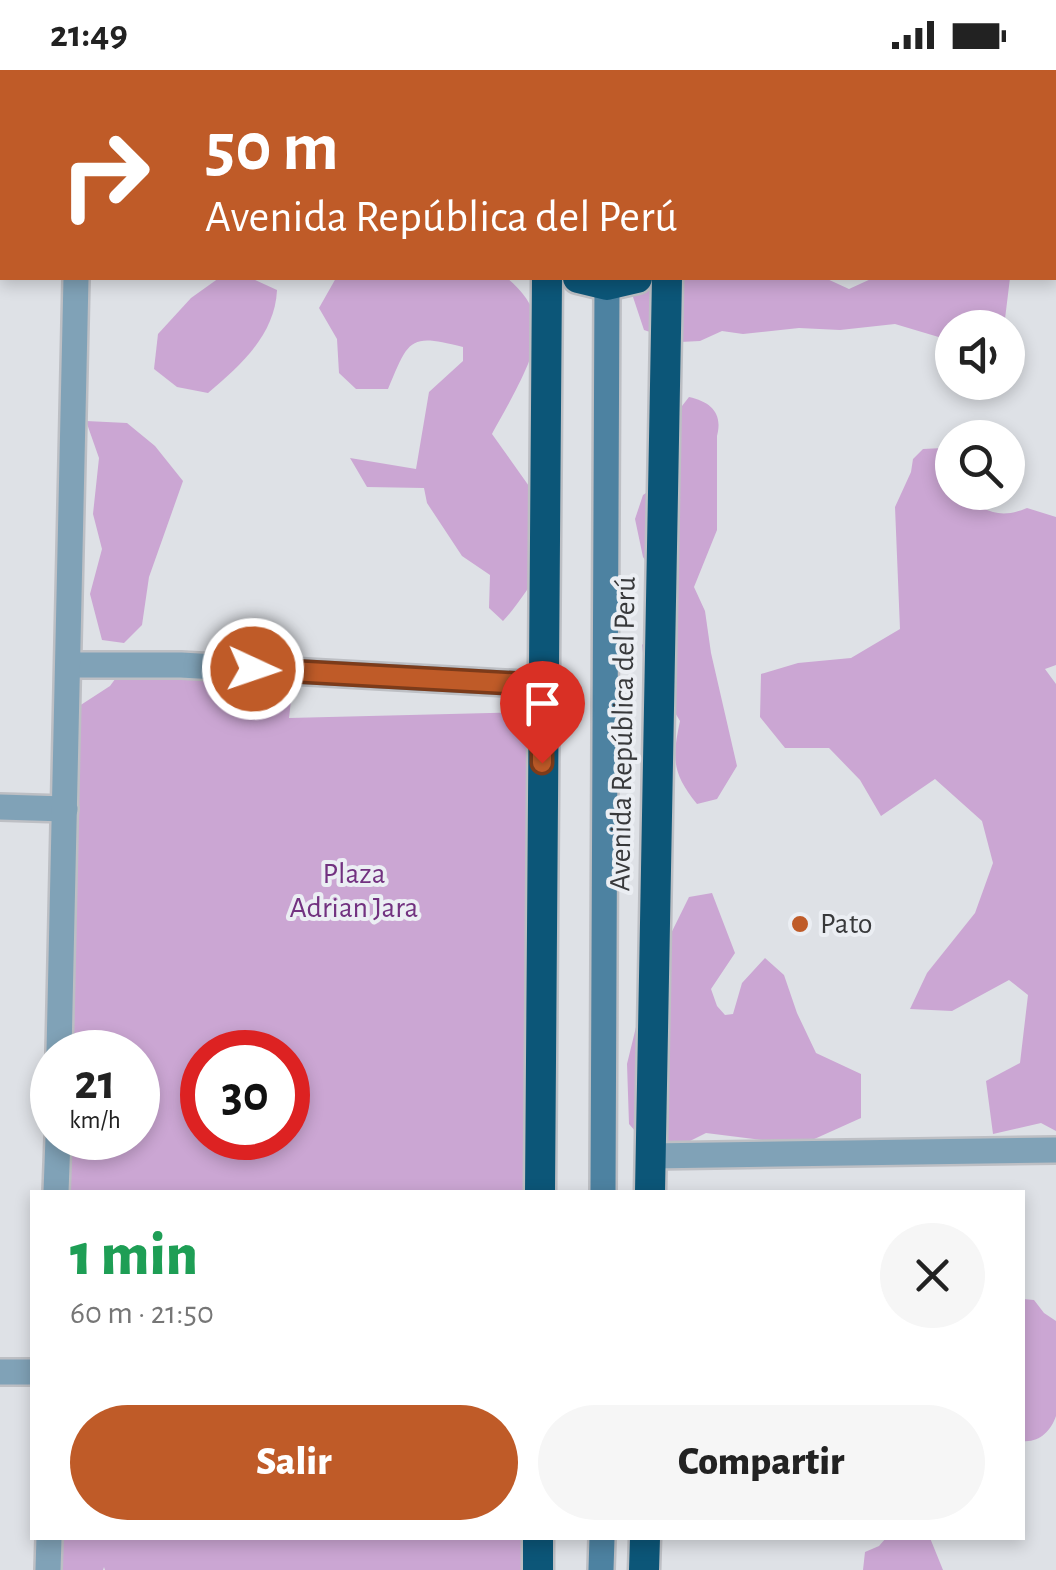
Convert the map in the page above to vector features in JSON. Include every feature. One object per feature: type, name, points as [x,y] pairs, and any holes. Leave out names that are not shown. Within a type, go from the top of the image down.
[{"type":"highway","points":[[540,1190],[547,280]]},
{"type":"highway","name":"Avenida República del Perú","points":[[650,1190],[667,280]]},
{"type":"highway","points":[[538,1540],[538,1570]]},
{"type":"highway","points":[[644,1570],[645,1540]]},
{"type":"street","points":[[60,1030],[76,280]]},
{"type":"street","points":[[603,1190],[607,280]]},
{"type":"street","points":[[68,665],[180,665],[542,685]]},
{"type":"street","points":[[0,806],[65,809]]},
{"type":"street","points":[[650,1156],[1056,1150]]},
{"type":"street","points":[[56,1190],[57,1160]]},
{"type":"street","points":[[0,1372],[30,1372]]},
{"type":"street","points":[[48,1540],[48,1570]]},
{"type":"street","points":[[601,1570],[602,1540]]},
{"type":"green space","points":[[216,280],[255,280],[277,290],[263,335],[208,393],[177,387],[154,369],[158,334],[191,298]]},
{"type":"green space","points":[[335,280],[509,280],[533,310],[537,323],[534,348],[492,434],[536,496],[545,565],[503,621],[489,608],[490,575],[462,556],[427,503],[424,488],[367,487],[350,458],[416,469],[429,392],[463,361],[463,347],[431,341],[413,344],[401,359],[388,389],[356,389],[339,373],[337,339],[319,308]]},
{"type":"green space","points":[[634,280],[829,280],[849,289],[869,280],[1010,280],[1006,310],[935,310],[935,336],[895,324],[743,334],[722,331],[700,341],[680,342],[644,330],[630,288]]},
{"type":"green space","points":[[689,397],[709,405],[718,421],[717,530],[694,587],[705,611],[737,766],[717,799],[697,804],[676,765],[680,721],[644,661],[642,645],[668,617],[667,591],[643,557],[635,519],[643,495],[664,481],[675,415]]},
{"type":"green space","points":[[86,421],[127,423],[155,446],[183,481],[149,577],[142,625],[124,643],[102,640],[90,594],[102,549],[93,514],[99,458]]},
{"type":"green space","points":[[935,448],[935,510],[1011,513],[1027,508],[1056,517],[1056,665],[1045,669],[1056,684],[1056,1131],[1041,1123],[993,1134],[986,1081],[1020,1063],[1028,995],[1009,980],[952,1011],[910,1009],[927,973],[975,913],[993,863],[982,821],[935,779],[881,816],[860,780],[829,748],[785,748],[760,717],[761,674],[798,663],[851,658],[900,629],[895,507],[913,459],[923,449]]},
{"type":"green space","name":"Plaza Adrian Jara","points":[[121,671],[293,683],[289,718],[530,712],[529,1190],[65,1190],[66,1160],[160,1160],[160,1030],[67,1030],[73,710],[110,686]]},
{"type":"green space","points":[[712,893],[735,953],[711,989],[717,1006],[725,1015],[733,1014],[742,983],[765,958],[784,975],[816,1053],[861,1074],[861,1118],[801,1145],[706,1133],[658,1157],[629,1124],[627,1064],[647,982],[689,897]]},
{"type":"green space","points":[[1025,1299],[1034,1300],[1056,1321],[1056,1416],[1044,1435],[1028,1441]]},
{"type":"green space","points":[[51,1540],[528,1540],[528,1570],[52,1570]]},
{"type":"green space","points":[[884,1540],[931,1540],[943,1570],[863,1570],[865,1552]]},
{"type":"place","name":"Pato","points":[[800,924]]},
{"type":"route","points":[[253,669],[542,685],[542,763]]}]
